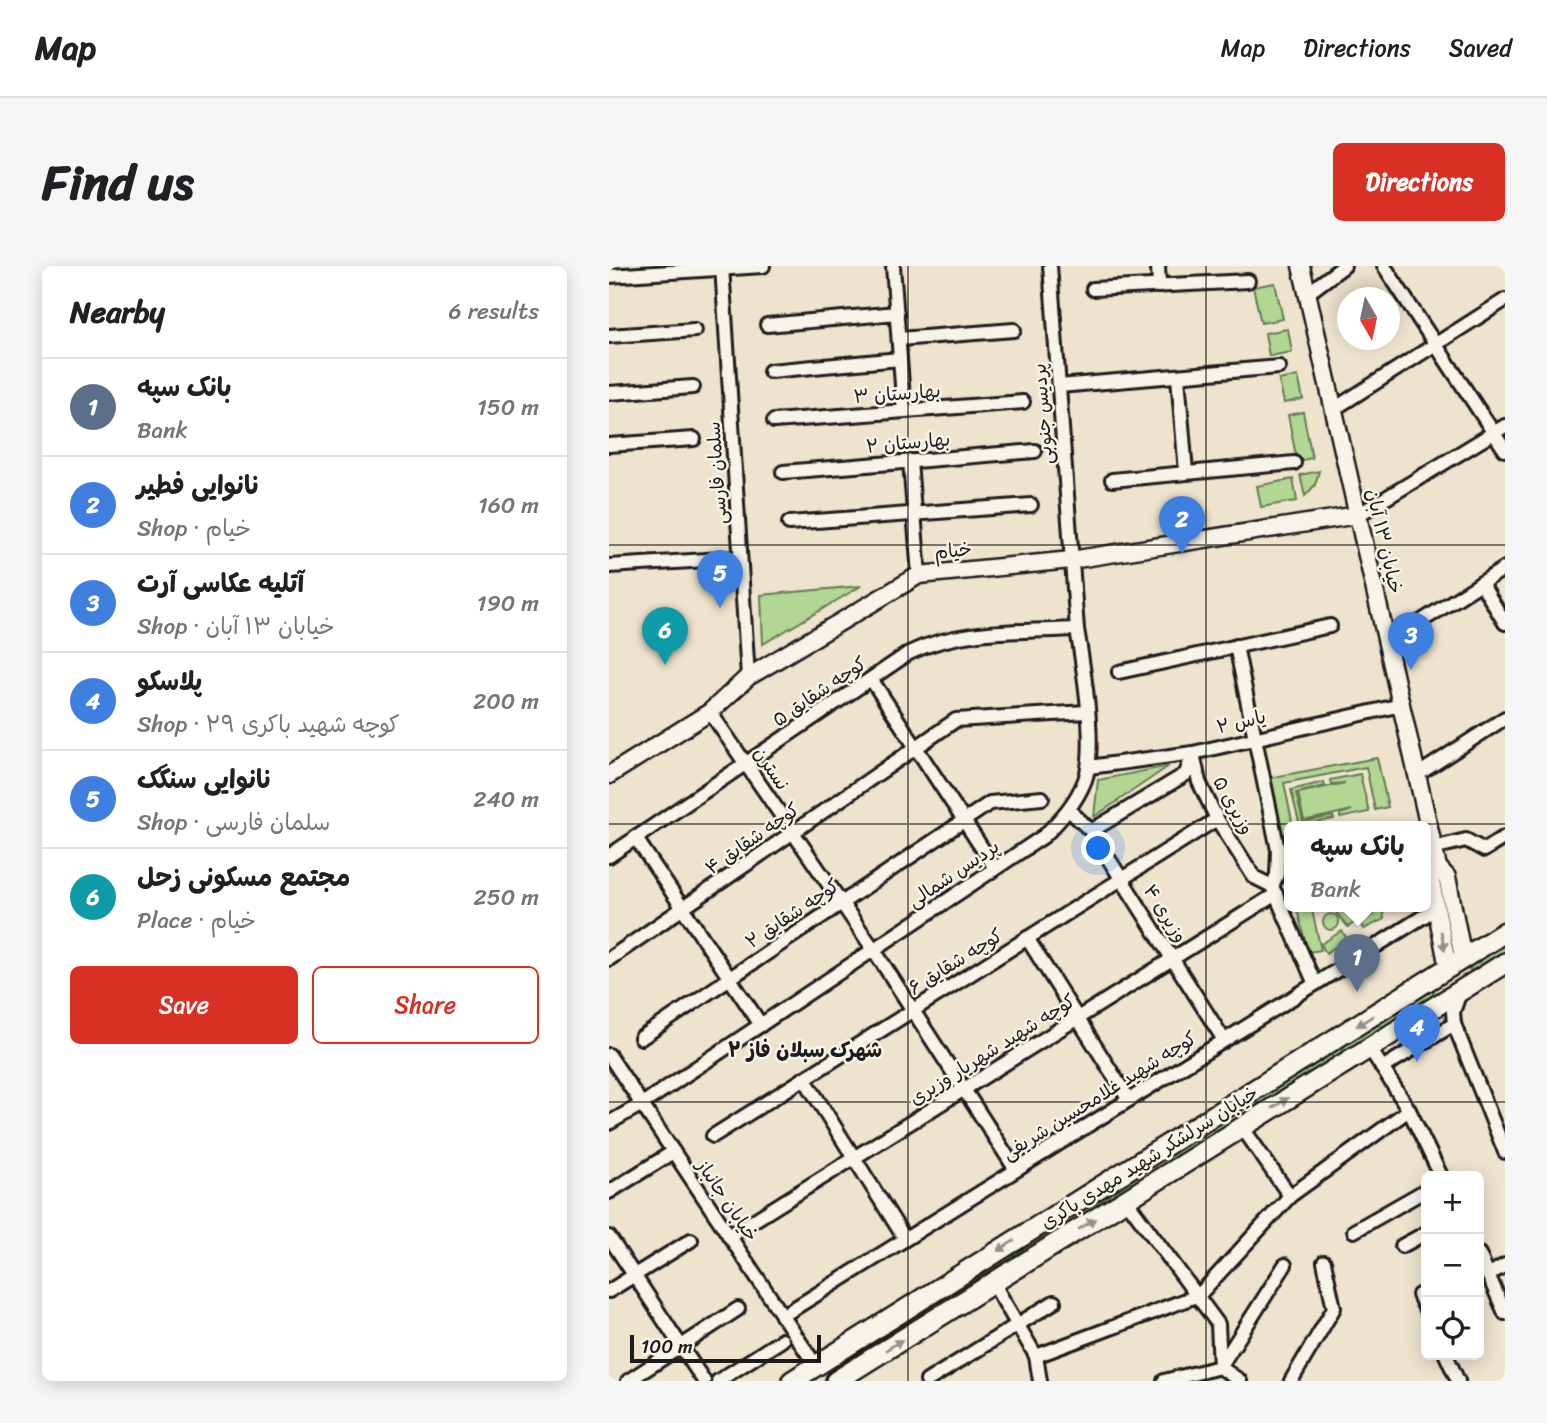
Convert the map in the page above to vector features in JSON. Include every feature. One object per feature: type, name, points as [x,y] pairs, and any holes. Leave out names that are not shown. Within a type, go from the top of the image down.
[{"type":"main road","name":"خیابان سرلشکر شهید مهدی باکری","points":[[792,1381],[815,1373],[1505,932]]},
{"type":"main road","points":[[1456,963],[1461,990]]},
{"type":"main road","name":"خیابان سرلشکر شهید مهدی باکری","points":[[837,1381],[1505,963]]},
{"type":"street","points":[[609,276],[762,266]]},
{"type":"street","points":[[893,266],[904,411]]},
{"type":"street","name":"پردیس جنوبی","points":[[1050,266],[1071,560]]},
{"type":"street","points":[[1158,266],[1159,286]]},
{"type":"street","name":"خیابان ۱۳ آبان","points":[[1301,266],[1427,821]]},
{"type":"street","points":[[1308,293],[1344,266]]},
{"type":"street","points":[[1384,266],[1436,344],[1499,430],[1505,450]]},
{"type":"street","name":"سلمان فارسی","points":[[722,267],[748,677]]},
{"type":"street","points":[[1093,289],[1248,281]]},
{"type":"street","points":[[1334,409],[1505,300]]},
{"type":"street","points":[[767,325],[897,313]]},
{"type":"street","points":[[609,336],[695,330]]},
{"type":"street","points":[[899,339],[1014,330]]},
{"type":"street","points":[[770,371],[900,359]]},
{"type":"street","points":[[1059,386],[1279,367]]},
{"type":"street","points":[[1178,377],[1186,472]]},
{"type":"street","points":[[609,393],[693,387]]},
{"type":"street","name":"بهارستان ۳","points":[[774,421],[1023,402]]},
{"type":"street","points":[[1358,515],[1499,430]]},
{"type":"street","points":[[609,445],[694,439]]},
{"type":"street","name":"بهارستان ۲","points":[[783,472],[1035,452]]},
{"type":"street","points":[[910,461],[919,575]]},
{"type":"street","points":[[1112,480],[1294,463]]},
{"type":"street","points":[[789,523],[1031,505]]},
{"type":"street","name":"خیام","points":[[609,775],[709,712],[748,677],[919,575],[1071,560],[1358,515]]},
{"type":"street","points":[[609,566],[740,558]]},
{"type":"street","name":"پردیس شمالی","points":[[609,1122],[642,1104],[1044,836],[1069,810],[1089,767],[1085,677],[1077,629],[1071,560]]},
{"type":"street","points":[[1387,643],[1505,568]]},
{"type":"street","points":[[1481,583],[1505,622]]},
{"type":"street","points":[[1119,671],[1330,626]]},
{"type":"street","name":"کوچه شقایق ۵","points":[[609,856],[909,653],[933,641],[963,635],[1077,629]]},
{"type":"street","points":[[1236,646],[1278,850],[1274,890]]},
{"type":"street","points":[[871,679],[966,819],[995,868]]},
{"type":"street","name":"یاس ۲","points":[[1089,767],[1193,753],[1401,705]]},
{"type":"street","name":"نسترن","points":[[709,712],[874,950],[1016,1170]]},
{"type":"street","name":"کوچه شقایق ۴","points":[[609,959],[956,720],[1086,712]]},
{"type":"street","points":[[1417,775],[1505,718]]},
{"type":"street","name":"وزیری ۵","points":[[1193,753],[1199,782],[1217,819],[1254,877],[1274,890],[1315,984]]},
{"type":"street","name":"وزیری ۵","points":[[1091,831],[1186,774],[1193,753]]},
{"type":"street","name":"کوچه شقایق ۲","points":[[641,1038],[990,803],[1042,798]]},
{"type":"street","name":"وزیری ۴","points":[[1069,810],[1091,831],[1224,1040]]},
{"type":"street","name":"کوچه شقایق ۶","points":[[713,1136],[1217,819]]},
{"type":"street","points":[[635,837],[761,1025]]},
{"type":"street","points":[[1433,848],[1466,840],[1484,850],[1505,837]]},
{"type":"street","name":"خیابان ۱۳ آبان","points":[[1431,839],[1438,867],[1447,877],[1456,963]]},
{"type":"street","name":"خیابان ۱۳ آبان","points":[[1438,867],[1431,881],[1437,908],[1456,963]]},
{"type":"street","name":"کوچه شهید شهریار وزیری","points":[[729,1236],[1173,959],[1274,890]]},
{"type":"street","name":"کوچه شهید غلامحسین شریفی","points":[[1431,912],[1437,908]]},
{"type":"street","name":"کوچه شهید غلامحسین شریفی","points":[[782,1316],[1431,912]]},
{"type":"street","points":[[1027,938],[1129,1100]]},
{"type":"street","points":[[1461,990],[1453,1012],[1454,1024],[1505,1152]]},
{"type":"street","points":[[1382,1068],[1454,1024]]},
{"type":"street","points":[[1369,1047],[1409,1110],[1439,1171]]},
{"type":"street","name":"خیابان جانباز","points":[[609,1055],[782,1316],[815,1373]]},
{"type":"street","points":[[804,1078],[905,1239]]},
{"type":"street","points":[[1036,1356],[1199,1295],[1290,1196],[1409,1110]]},
{"type":"street","points":[[1242,1127],[1290,1196]]},
{"type":"street","points":[[609,1192],[673,1152]]},
{"type":"street","points":[[1354,1231],[1421,1194]]},
{"type":"street","points":[[1126,1200],[1219,1324],[1220,1367]]},
{"type":"street","points":[[1402,1246],[1424,1234]]},
{"type":"street","points":[[609,1237],[704,1381]]},
{"type":"street","points":[[609,1291],[691,1240]]},
{"type":"street","points":[[1291,1381],[1334,1308],[1324,1262]]},
{"type":"street","points":[[1164,1381],[1185,1378],[1220,1367],[1285,1265]]},
{"type":"street","points":[[1488,1275],[1505,1265]]},
{"type":"street","points":[[1484,1266],[1505,1313]]},
{"type":"street","points":[[993,1283],[1019,1322],[1036,1356],[1040,1381]]},
{"type":"street","points":[[1419,1295],[1421,1299]]},
{"type":"street","points":[[927,1381],[1054,1302]]},
{"type":"street","points":[[628,1381],[738,1309]]},
{"type":"street","points":[[718,1381],[782,1340]]},
{"type":"street","points":[[1448,1360],[1458,1381]]},
{"type":"street","points":[[1220,1367],[1240,1381]]},
{"type":"green space","points":[[1275,283],[1283,319],[1261,323],[1253,287]]},
{"type":"green space","points":[[1288,329],[1292,352],[1269,356],[1265,333]]},
{"type":"green space","points":[[1298,376],[1303,399],[1284,403],[1279,380]]},
{"type":"green space","points":[[1303,412],[1312,458],[1297,461],[1288,415]]},
{"type":"green space","points":[[1319,471],[1315,485],[1305,496],[1300,475]]},
{"type":"green space","points":[[1293,479],[1297,501],[1261,507],[1257,486]]},
{"type":"green space","points":[[861,586],[763,644],[761,595]]},
{"type":"green space","points":[[1377,758],[1388,807],[1375,810],[1366,767],[1284,783],[1292,821],[1284,821],[1284,834],[1279,835],[1268,778]]},
{"type":"green space","points":[[1169,766],[1094,817],[1098,780]]},
{"type":"green space","points":[[1360,774],[1369,812],[1340,818],[1340,814],[1352,810],[1304,821],[1298,793],[1345,783],[1331,784],[1330,780]]},
{"type":"green space","points":[[1324,782],[1325,786],[1296,793],[1303,821],[1299,821],[1291,790]]},
{"type":"green space","points":[[1333,816],[1334,819],[1324,821],[1308,821]]},
{"type":"green space","points":[[1298,912],[1312,912],[1321,950],[1308,952]]},
{"type":"green space","points":[[1336,912],[1354,912],[1359,919],[1348,927]]},
{"type":"green space","points":[[1372,912],[1383,912],[1384,919],[1364,929],[1360,921],[1373,915]]},
{"type":"green space","points":[[1328,914],[1334,914],[1339,922],[1337,928],[1328,930],[1323,925],[1323,919]]},
{"type":"green space","points":[[1342,931],[1347,939],[1326,953],[1321,944]]},
{"type":"green space","points":[[1505,942],[1505,952],[1476,972],[1470,971],[1471,964]]},
{"type":"green space","points":[[1430,988],[1434,991],[1432,997],[841,1368],[835,1370],[831,1365]]},
{"type":"place","name":"نانوایی فطیر","points":[[1182,554]]},
{"type":"place","name":"نانوایی سنگک","points":[[720,608]]},
{"type":"place","name":"مجتمع مسکونی زحل","points":[[665,665]]},
{"type":"place","name":"آتلیه عکاسی آرت","points":[[1411,670]]},
{"type":"place","name":"بانک سپه","points":[[1357,992]]},
{"type":"place","name":"پلاسکو","points":[[1417,1062]]},
{"type":"district","name":"شهرک سبلان فاز ۲","points":[[805,1050]]}]
